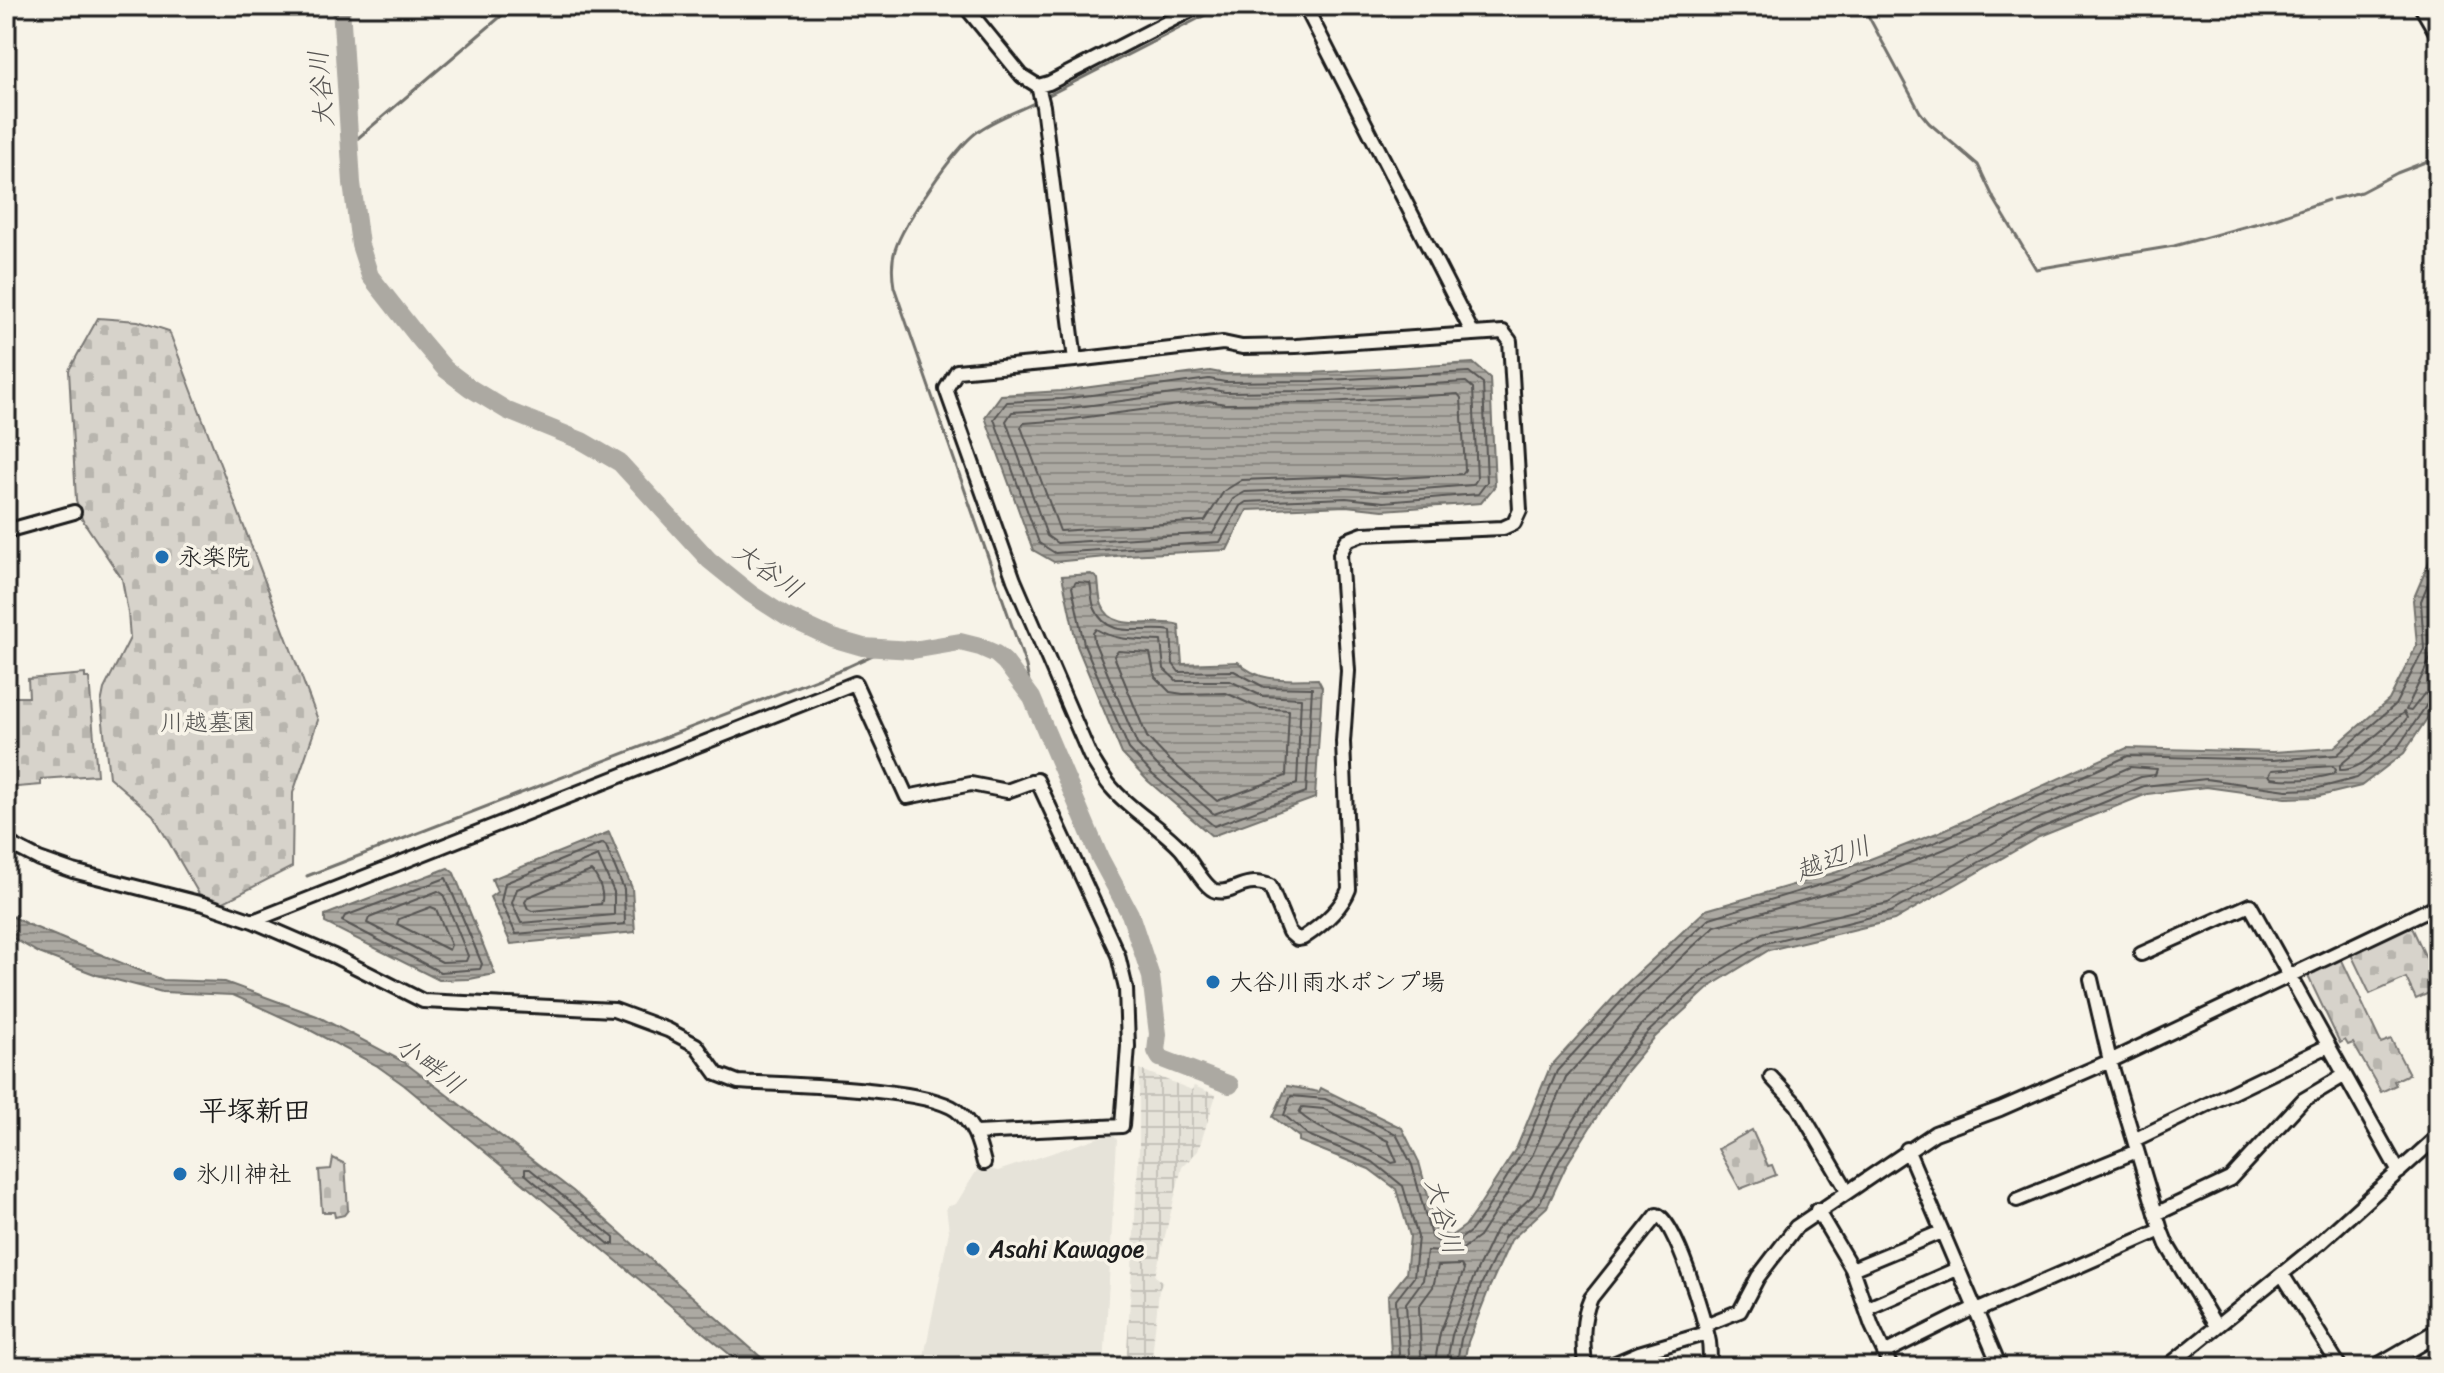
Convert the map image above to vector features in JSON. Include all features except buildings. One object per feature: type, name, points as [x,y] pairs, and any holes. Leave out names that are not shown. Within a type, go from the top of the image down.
[{"type":"main road","points":[[2423,6],[2438,32]]},
{"type":"main road","points":[[2378,1367],[2438,1332]]},
{"type":"street","points":[[965,6],[1022,76],[1038,86],[1075,360]]},
{"type":"street","points":[[1038,86],[1199,6]]},
{"type":"street","points":[[1305,6],[1473,334]]},
{"type":"street","points":[[1503,332],[1510,341],[1520,510],[1514,523],[1503,528],[1363,534],[1347,540],[1340,554],[1348,682],[1343,742],[1349,889],[1324,921],[1297,939],[1289,932],[1270,886],[1258,882],[1245,883],[1216,891],[1205,885],[1196,866],[1179,846],[1111,788],[1090,756],[1014,580],[946,389],[957,371],[1075,360],[1223,343],[1242,347],[1296,346],[1503,332]]},
{"type":"street","points":[[6,531],[74,512]]},
{"type":"street","points":[[253,921],[855,683],[907,797],[971,784],[1007,791],[1037,780],[1118,955],[1126,989],[1128,1046],[1122,1126],[976,1133]]},
{"type":"street","points":[[6,842],[39,859],[73,871],[207,905],[253,921],[334,956],[423,1001],[614,1010],[668,1030],[696,1045],[717,1074],[738,1082],[923,1097],[956,1110],[976,1133],[984,1163]]},
{"type":"street","points":[[2141,954],[2250,905],[2399,1172]]},
{"type":"street","points":[[1606,1367],[1706,1329],[1740,1311],[1758,1277],[1796,1227],[1907,1149],[1935,1133],[2000,1109],[2110,1061],[2438,905]]},
{"type":"street","points":[[2091,979],[2110,1061],[2161,1230],[2216,1326]]},
{"type":"street","points":[[2017,1200],[2136,1146],[2328,1046]]},
{"type":"street","points":[[2156,1214],[2230,1179],[2303,1100],[2345,1075]]},
{"type":"street","points":[[1771,1077],[1797,1105],[1847,1190]]},
{"type":"street","points":[[2167,1367],[2436,1143]]},
{"type":"street","points":[[1907,1149],[2000,1367]]},
{"type":"street","points":[[1817,1210],[1852,1269],[1891,1367]]},
{"type":"street","points":[[1585,1367],[1584,1325],[1591,1298],[1657,1215],[1662,1215],[1666,1220],[1679,1244],[1706,1329],[1710,1367]]},
{"type":"street","points":[[1884,1353],[2161,1230]]},
{"type":"street","points":[[1852,1269],[1941,1232]]},
{"type":"street","points":[[1866,1309],[1957,1269]]},
{"type":"street","points":[[2282,1274],[2340,1367]]},
{"type":"shaded area","points":[[1139,1069],[1192,1090],[1194,1086],[1216,1095],[1198,1151],[1182,1167],[1155,1276],[1163,1282],[1159,1290],[1151,1367],[1126,1367],[1139,1150]]},
{"type":"shaded area","points":[[1112,1133],[1117,1140],[1104,1367],[922,1367],[949,1231],[946,1207],[956,1204],[979,1167],[998,1171]]},
{"type":"green space","name":"川越墓園","points":[[98,318],[138,321],[169,331],[318,720],[293,793],[292,867],[220,904],[199,894],[153,815],[109,777],[101,704],[104,689],[130,638],[128,613],[122,579],[82,519],[76,500],[69,370]]},
{"type":"green space","points":[[85,674],[85,678],[89,678],[97,775],[41,779],[41,785],[6,788],[6,697],[29,697],[28,679]]},
{"type":"green space","points":[[2410,923],[2438,989],[2416,999],[2406,978],[2370,994],[2350,952]]},
{"type":"green space","points":[[2340,956],[2381,1043],[2391,1039],[2409,1074],[2381,1092],[2353,1043],[2348,1045],[2345,1040],[2340,1043],[2306,972]]},
{"type":"green space","points":[[1752,1130],[1768,1166],[1772,1165],[1776,1175],[1740,1189],[1718,1149]]},
{"type":"green space","points":[[333,1158],[345,1164],[348,1210],[344,1215],[335,1217],[334,1212],[322,1212],[319,1170],[331,1169]]},
{"type":"water","points":[[1473,363],[1490,378],[1495,486],[1481,503],[1383,510],[1346,506],[1247,510],[1227,550],[1054,562],[1033,550],[985,417],[1001,395],[1061,391],[1210,371],[1226,374],[1312,373]]},
{"type":"water","points":[[2438,541],[2438,702],[2404,753],[2361,786],[2316,797],[2286,798],[2206,787],[2147,794],[2039,837],[1894,920],[1769,950],[1712,985],[1654,1038],[1623,1075],[1567,1164],[1547,1207],[1511,1240],[1468,1342],[1463,1367],[1387,1367],[1391,1355],[1388,1296],[1406,1274],[1410,1236],[1396,1189],[1369,1169],[1299,1141],[1299,1137],[1273,1117],[1287,1086],[1319,1092],[1321,1088],[1402,1128],[1419,1162],[1438,1233],[1451,1236],[1465,1226],[1517,1147],[1550,1067],[1626,984],[1706,910],[1837,872],[1937,833],[2127,748],[2273,752],[2333,748],[2389,700],[2417,645],[2413,600]]},
{"type":"water","points":[[1091,574],[1098,579],[1102,605],[1115,620],[1179,625],[1182,664],[1238,662],[1265,677],[1318,679],[1322,687],[1315,798],[1212,836],[1148,781],[1122,754],[1077,646],[1062,576]]},
{"type":"water","points":[[609,832],[632,888],[635,932],[511,944],[490,897],[497,892],[492,879]]},
{"type":"water","points":[[448,868],[454,873],[495,974],[439,980],[325,923],[325,915]]},
{"type":"water","points":[[6,913],[163,980],[225,982],[317,1016],[404,1062],[573,1191],[772,1367],[745,1367],[376,1065],[308,1029],[233,995],[162,992],[97,975],[39,953],[6,934]]},
{"type":"waterway","name":"大谷川","points":[[341,6],[352,183],[360,245],[370,276],[418,337],[445,369],[470,388],[508,411],[582,441],[620,463],[709,560],[751,594],[785,616],[832,638],[863,647],[913,650],[960,642],[996,654],[1005,662],[1032,698],[1100,858],[1130,914],[1151,977],[1158,1034],[1156,1051],[1160,1058],[1230,1085]]},
{"type":"waterway","points":[[351,144],[513,6]]},
{"type":"waterway","points":[[1045,97],[1223,6]]},
{"type":"waterway","points":[[1863,6],[1920,112],[1978,165],[1994,199],[2036,269],[2174,246],[2273,219],[2328,200]]},
{"type":"waterway","points":[[1032,698],[1026,666],[894,287],[892,269],[895,250],[908,223],[930,188],[967,141],[984,127],[1038,101]]},
{"type":"waterway","points":[[2333,199],[2361,192],[2397,173],[2438,157]]},
{"type":"waterway","points":[[307,876],[884,650]]},
{"type":"place","name":"永楽院","points":[[162,557]]},
{"type":"place","name":"大谷川雨水ポンプ場","points":[[1213,982]]},
{"type":"place","name":"氷川神社","points":[[180,1174]]},
{"type":"place","name":"Asahi Kawagoe","points":[[973,1249]]},
{"type":"district","name":"平塚新田","points":[[255,1110]]},
{"type":"water label","name":"越辺川","points":[[1833,858]]},
{"type":"water label","name":"小畔川","points":[[430,1065]]}]
